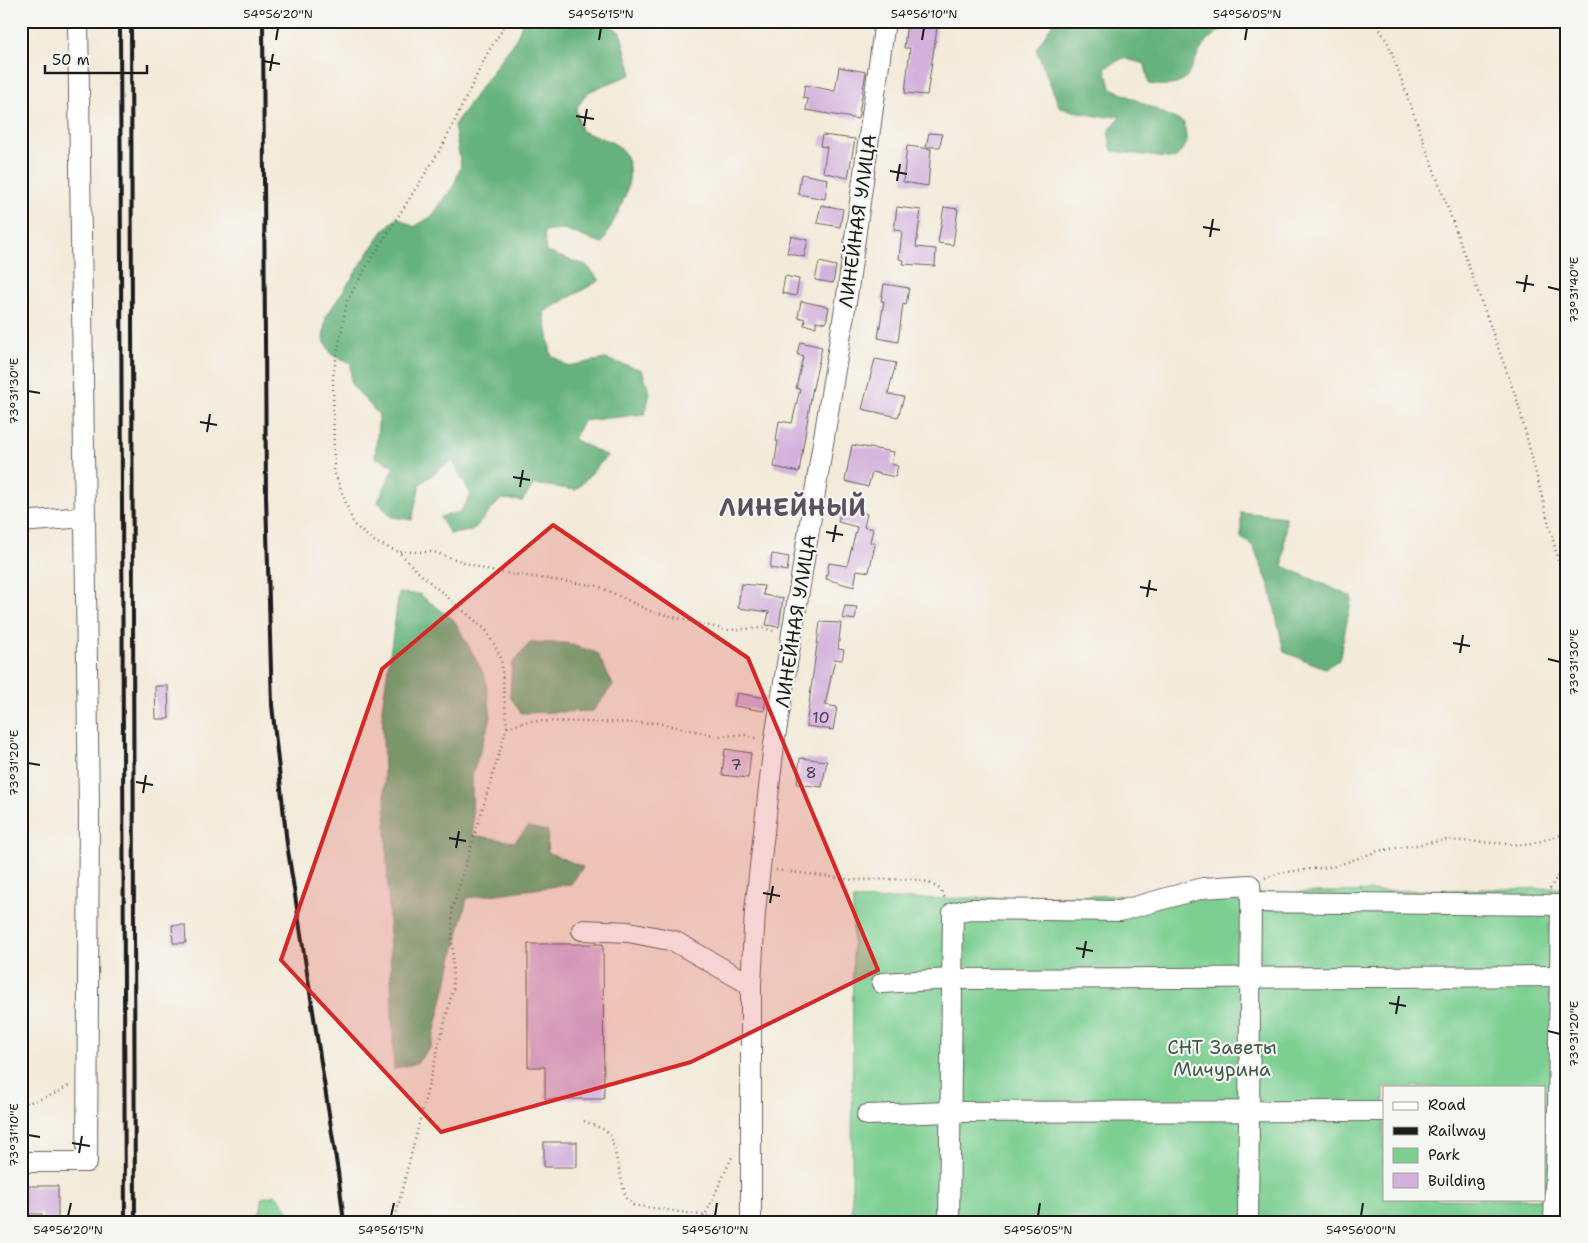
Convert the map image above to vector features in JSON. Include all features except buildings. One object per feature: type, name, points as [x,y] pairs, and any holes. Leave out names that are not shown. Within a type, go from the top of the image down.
[{"type":"street","points":[[21,1162],[87,1162],[89,808],[78,21]]},
{"type":"street","name":"ЛИНЕЙНАЯ УЛИЦА","points":[[751,1222],[751,985],[755,911],[774,744],[793,642],[847,296],[885,21]]},
{"type":"street","points":[[21,522],[84,517]]},
{"type":"street","points":[[949,1222],[953,913],[969,909],[1120,911],[1203,888],[1248,893],[1561,905],[1560,976],[1551,1109],[1554,1222]]},
{"type":"street","points":[[1248,893],[1250,978],[1248,1222]]},
{"type":"street","points":[[582,930],[629,932],[674,941],[751,985]]},
{"type":"street","points":[[882,983],[952,979],[1560,976]]},
{"type":"street","points":[[867,1115],[950,1112],[1383,1111]]},
{"type":"path","points":[[508,21],[488,52],[442,147],[368,264],[347,301],[332,376],[334,471],[354,525],[375,542],[400,552],[434,552],[490,571],[598,586],[630,603],[669,617],[726,630],[764,628],[778,632],[793,642]]},
{"type":"path","points":[[1375,21],[1389,45],[1518,403],[1567,596]]},
{"type":"path","points":[[394,1222],[453,989],[452,910],[507,727],[501,658],[486,630],[418,572],[400,552]]},
{"type":"path","points":[[507,727],[529,721],[657,723],[718,736],[746,735],[774,744]]},
{"type":"path","points":[[1248,893],[1280,873],[1336,866],[1378,851],[1446,840],[1528,845],[1567,833]]},
{"type":"path","points":[[1557,877],[1567,862]]},
{"type":"path","points":[[760,868],[855,880],[912,879],[928,882],[940,889],[953,913]]},
{"type":"path","points":[[21,1104],[37,1101],[60,1092],[88,1070]]},
{"type":"path","points":[[584,1121],[606,1130],[611,1136],[626,1198],[634,1205],[728,1218],[740,1222]]},
{"type":"path","points":[[702,1222],[736,1149]]},
{"type":"highlighted area","points":[[553,525],[748,658],[878,970],[691,1062],[441,1132],[281,960],[382,669]]},
{"type":"green space","points":[[523,21],[603,21],[620,32],[632,74],[588,92],[576,109],[581,131],[617,145],[627,159],[629,170],[625,196],[602,244],[564,229],[544,231],[546,252],[586,265],[600,280],[544,312],[551,355],[568,366],[605,359],[642,370],[650,393],[645,414],[583,421],[573,439],[607,456],[576,490],[534,484],[522,501],[501,499],[472,531],[450,534],[440,517],[460,512],[471,495],[452,460],[420,484],[412,520],[392,517],[378,502],[394,466],[375,457],[379,415],[351,384],[351,363],[332,355],[323,339],[326,317],[383,231],[397,217],[414,227],[432,216],[454,185],[461,166],[454,125],[517,37]]},
{"type":"green space","points":[[1054,21],[1236,21],[1207,41],[1187,76],[1175,84],[1149,84],[1145,64],[1123,58],[1105,68],[1111,88],[1184,123],[1187,143],[1175,159],[1112,151],[1108,132],[1121,116],[1101,117],[1060,108],[1036,49]]},
{"type":"green space","points":[[1241,512],[1286,517],[1283,566],[1352,597],[1339,660],[1325,668],[1284,652],[1270,587],[1253,546],[1241,538]]},
{"type":"green space","points":[[399,593],[419,594],[454,620],[485,676],[491,717],[472,776],[473,835],[514,842],[528,827],[548,831],[547,852],[583,867],[571,884],[467,898],[431,1047],[417,1063],[394,1069],[382,708]]},
{"type":"green space","points":[[530,643],[566,643],[597,653],[613,685],[593,711],[521,713],[510,696],[512,664]]},
{"type":"green space","name":"СНТ Заветы Мичурина","points":[[1565,888],[1560,1222],[852,1222],[853,900]]},
{"type":"green space","points":[[276,1195],[289,1211],[291,1222],[278,1222],[277,1216],[267,1217],[268,1221],[258,1222],[262,1198]]},
{"type":"railway","points":[[120,21],[125,1222]]},
{"type":"railway","points":[[131,21],[135,1222]]},
{"type":"railway","points":[[263,21],[266,497],[272,705],[287,844],[338,1172],[344,1222]]},
{"type":"district","name":"ЛИНЕЙНЫЙ","points":[[793,508]]}]
